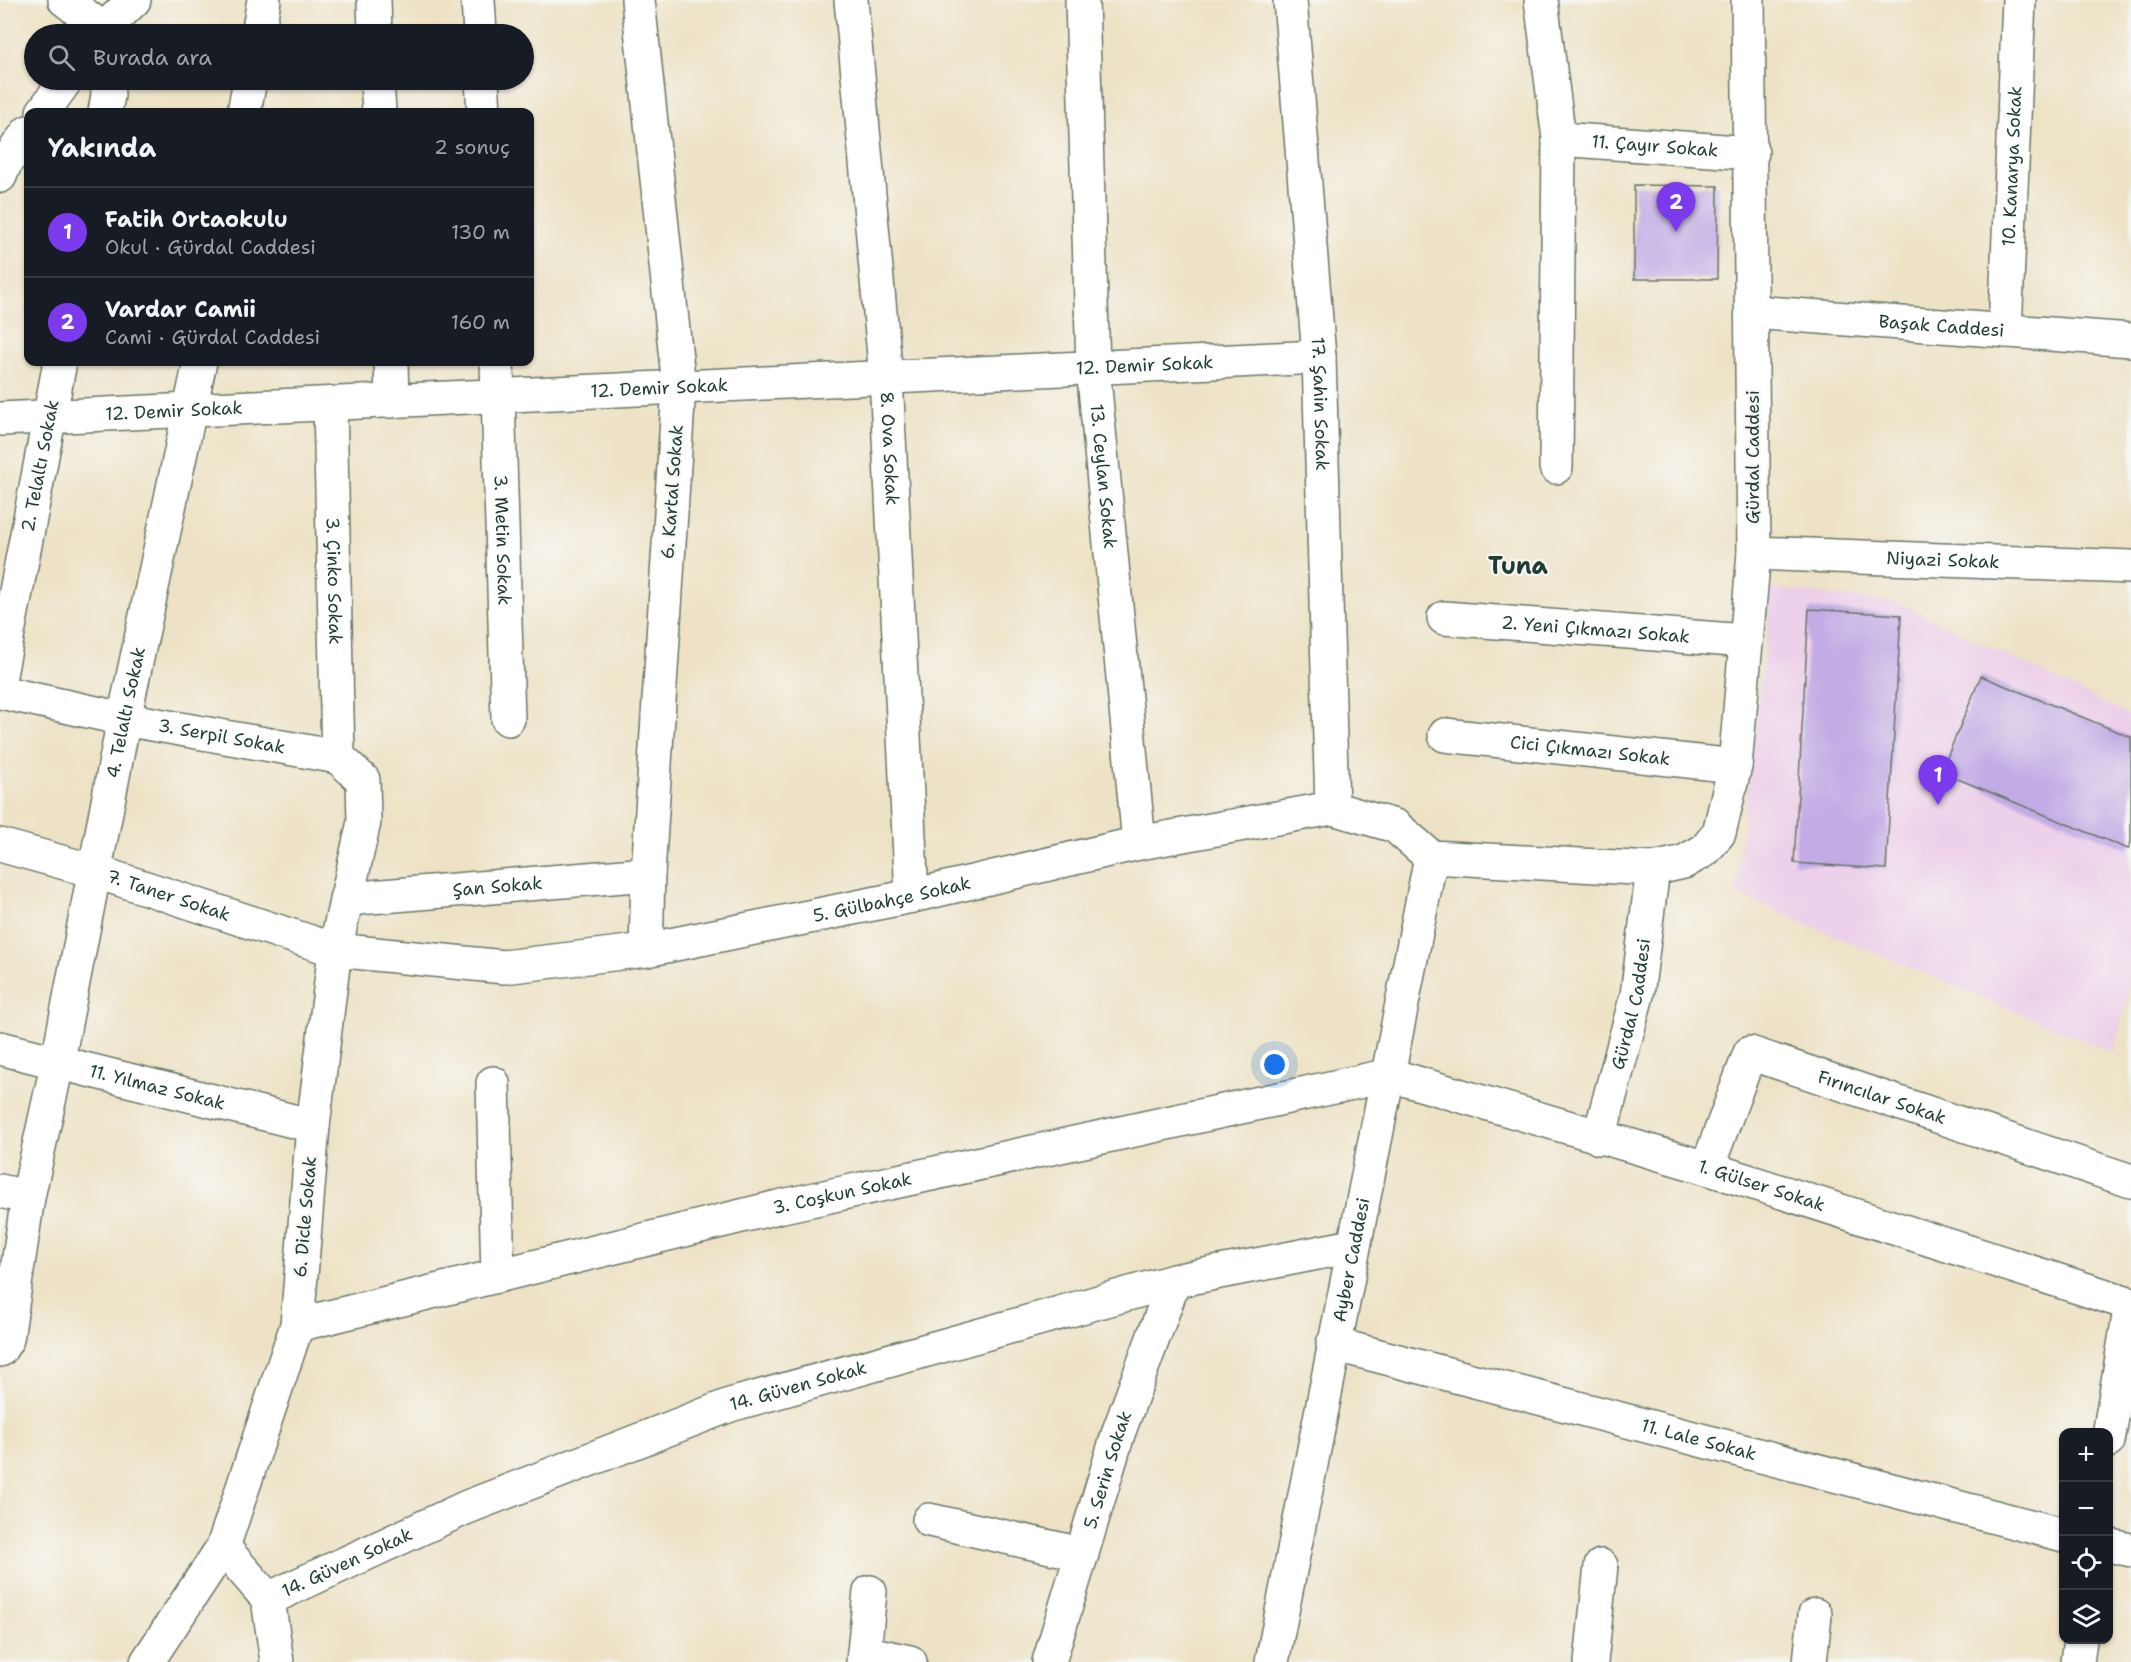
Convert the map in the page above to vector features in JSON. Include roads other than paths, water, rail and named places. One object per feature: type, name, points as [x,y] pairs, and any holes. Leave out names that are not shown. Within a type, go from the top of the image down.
[{"type":"street","points":[[65,0],[92,24]]},
{"type":"street","points":[[111,24],[134,0]]},
{"type":"street","points":[[260,24],[264,0]]},
{"type":"street","points":[[374,0],[375,24]]},
{"type":"street","points":[[478,0],[479,24]]},
{"type":"street","name":"6. Kartal Sokak","points":[[638,0],[679,387],[648,874],[646,950]]},
{"type":"street","name":"8. Ova Sokak","points":[[851,0],[886,377],[912,896]]},
{"type":"street","name":"13. Ceylan Sokak","points":[[1082,0],[1093,368],[1139,843]]},
{"type":"street","name":"17. Şahin Sokak","points":[[1290,0],[1319,357],[1332,808]]},
{"type":"street","points":[[1541,0],[1559,139],[1556,467]]},
{"type":"street","name":"Gürdal Caddesi","points":[[1431,857],[1653,869],[1684,862],[1705,850],[1719,833],[1735,766],[1754,553],[1752,153],[1748,0]]},
{"type":"street","name":"10. Kanarya Sokak","points":[[2005,331],[2019,0]]},
{"type":"street","points":[[46,108],[59,90]]},
{"type":"street","points":[[106,108],[108,90]]},
{"type":"street","points":[[245,108],[248,90]]},
{"type":"street","points":[[378,90],[379,108]]},
{"type":"street","points":[[483,90],[484,108]]},
{"type":"street","points":[[2,167],[24,137]]},
{"type":"street","name":"11. Çayır Sokak","points":[[1559,139],[1752,153]]},
{"type":"street","name":"Başak Caddesi","points":[[1752,312],[2131,340]]},
{"type":"street","name":"12. Demir Sokak","points":[[0,419],[1319,357]]},
{"type":"street","name":"2. Telaltı Sokak","points":[[0,675],[59,366]]},
{"type":"street","name":"4. Telaltı Sokak","points":[[0,1350],[6,1339],[14,1194],[57,1065],[124,719],[192,411],[199,366]]},
{"type":"street","points":[[391,366],[392,400]]},
{"type":"street","name":"3. Metin Sokak","points":[[497,366],[507,719]]},
{"type":"street","name":"3. Çinko Sokak","points":[[330,404],[338,757]]},
{"type":"street","name":"Niyazi Sokak","points":[[1754,553],[2131,567]]},
{"type":"street","name":"2. Yeni Çıkmazı Sokak","points":[[1444,618],[1746,640]]},
{"type":"street","name":"3. Serpil Sokak","points":[[0,692],[124,719],[338,757]]},
{"type":"street","name":"Cici Çıkmazı Sokak","points":[[1445,735],[1735,766]]},
{"type":"street","name":"6. Dicle Sokak","points":[[147,1662],[223,1546],[297,1325],[313,1126],[334,950],[364,822],[363,780],[338,757]]},
{"type":"street","name":"5. Gülbahçe Sokak","points":[[334,950],[504,967],[646,950],[912,896],[1139,843],[1332,808],[1395,826],[1431,857]]},
{"type":"street","name":"7. Taner Sokak","points":[[0,845],[94,870],[334,950]]},
{"type":"street","name":"Ayber Caddesi","points":[[1272,1662],[1333,1344],[1390,1075],[1431,857]]},
{"type":"street","name":"Gürdal Caddesi","points":[[1599,1138],[1637,995],[1653,869]]},
{"type":"street","name":"Şan Sokak","points":[[346,899],[648,874]]},
{"type":"street","name":"11. Yılmaz Sokak","points":[[0,1048],[57,1065],[313,1126]]},
{"type":"street","name":"Fırıncılar Sokak","points":[[1707,1168],[1750,1053],[2131,1181]]},
{"type":"street","name":"1. Gülser Sokak","points":[[1390,1075],[1707,1168],[2131,1304]]},
{"type":"street","name":"3. Coşkun Sokak","points":[[297,1325],[778,1207],[1390,1075]]},
{"type":"street","points":[[493,1083],[498,1276]]},
{"type":"street","name":"14. Güven Sokak","points":[[268,1599],[465,1508],[730,1405],[1174,1281],[1353,1246]]},
{"type":"street","name":"5. Serin Sokak","points":[[1049,1662],[1119,1431],[1174,1281]]},
{"type":"street","points":[[2111,1428],[2131,1304]]},
{"type":"street","name":"11. Lale Sokak","points":[[1333,1344],[2059,1534]]},
{"type":"street","points":[[930,1520],[1082,1554]]},
{"type":"street","points":[[223,1546],[268,1599],[277,1662]]},
{"type":"street","points":[[2113,1546],[2131,1550]]},
{"type":"street","points":[[1591,1662],[1601,1566]]},
{"type":"street","points":[[870,1592],[863,1657],[910,1662]]},
{"type":"street","points":[[1810,1662],[1815,1615]]},
{"type":"street","points":[[2077,1662],[2079,1644]]},
{"type":"place","name":"Vardar Camii","points":[[1676,232]]},
{"type":"place","name":"Fatih Ortaokulu","points":[[1938,805]]},
{"type":"district","name":"Tuna","points":[[1518,566]]}]
